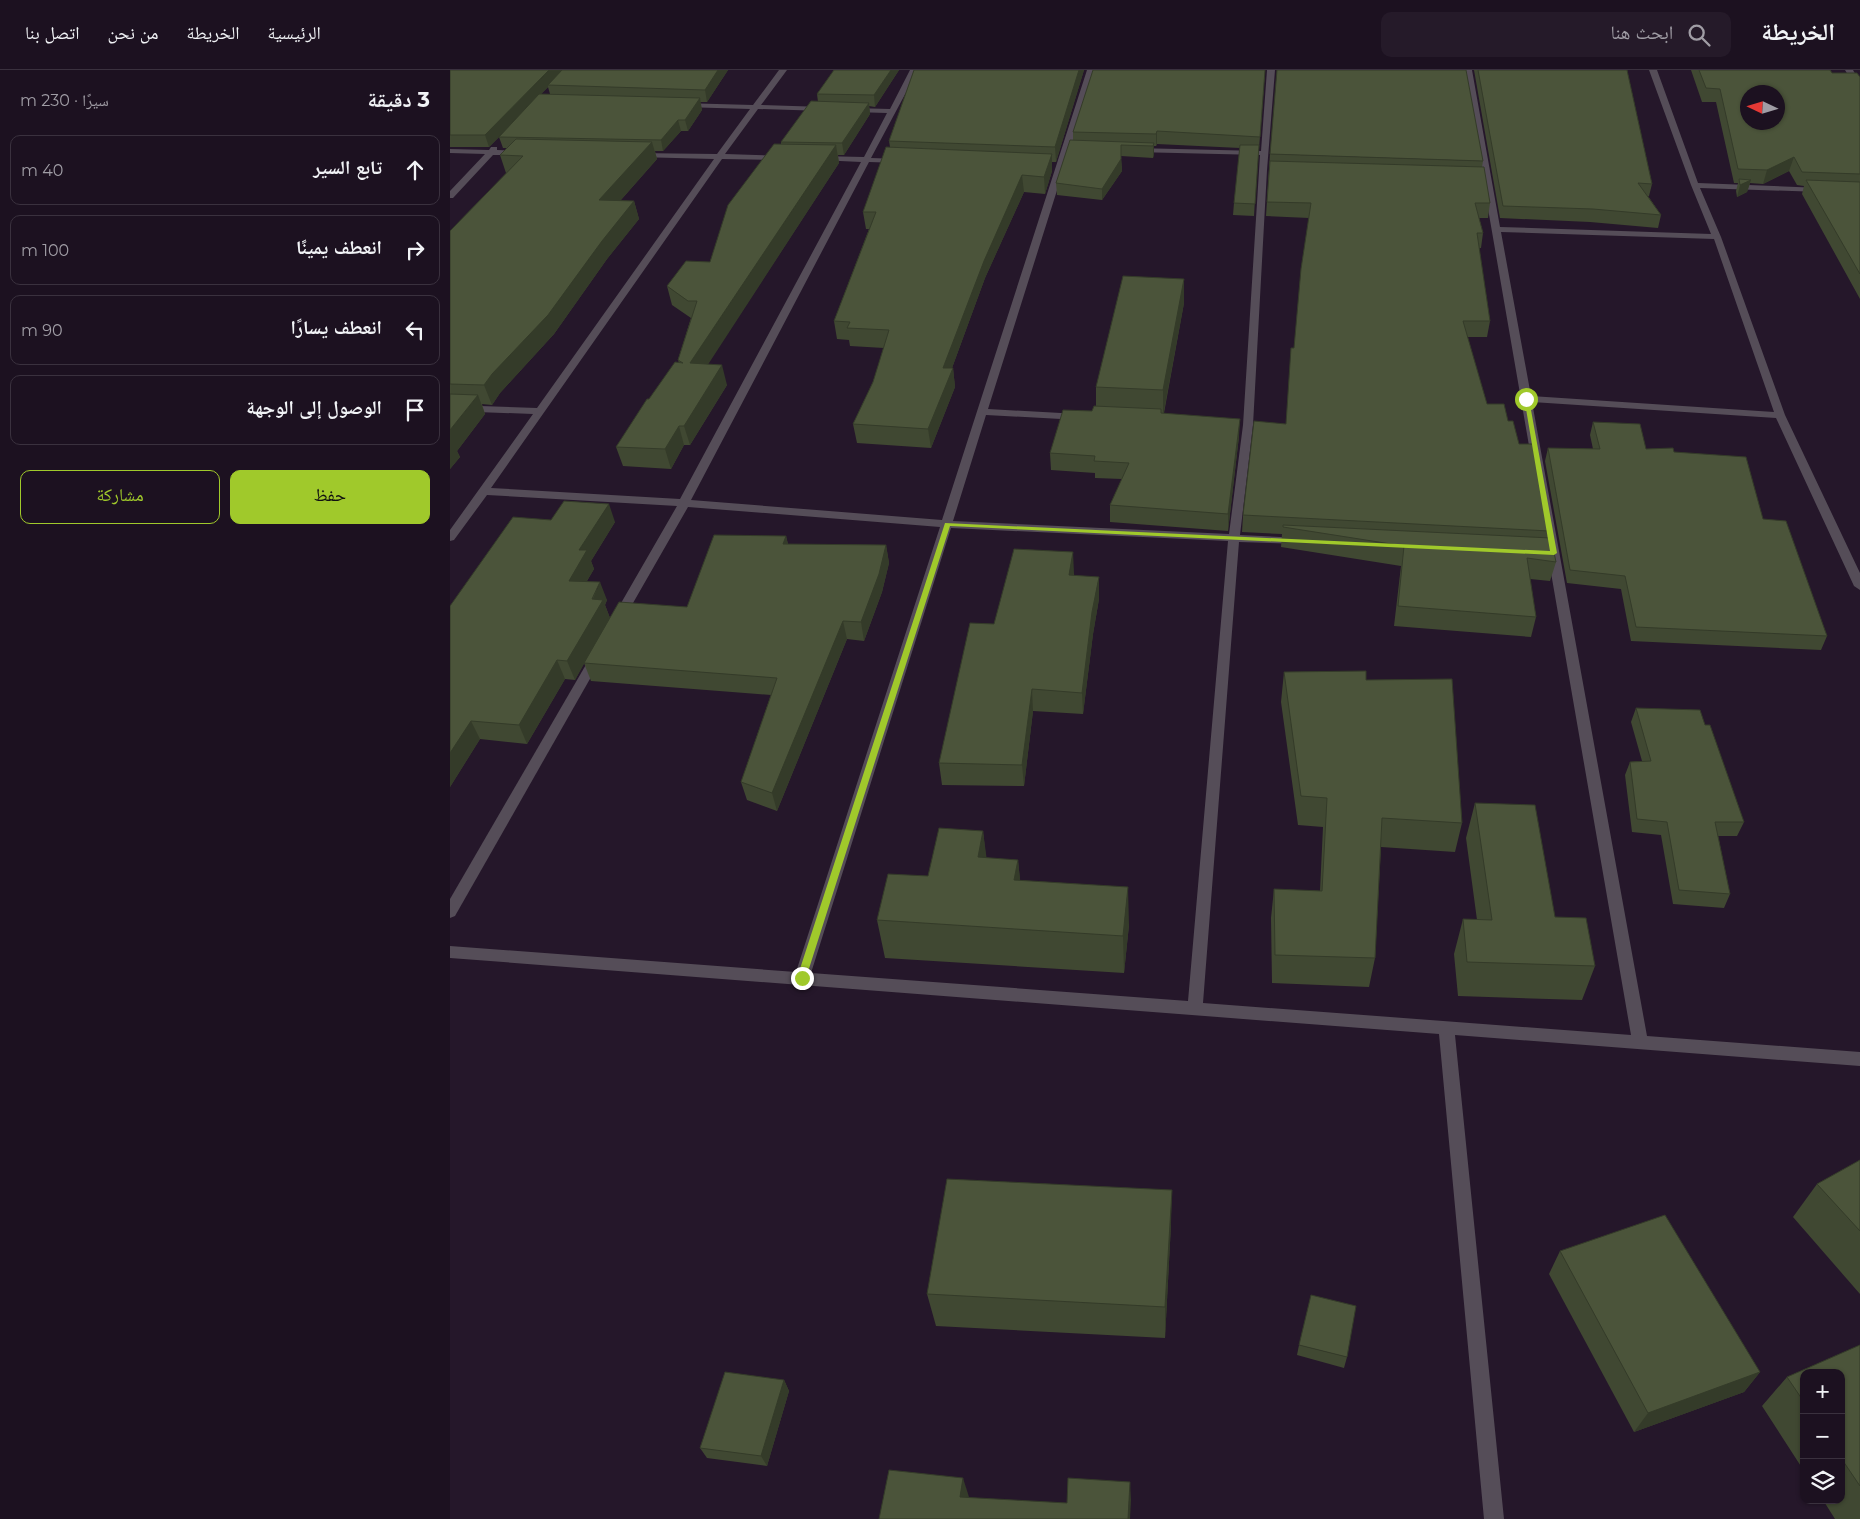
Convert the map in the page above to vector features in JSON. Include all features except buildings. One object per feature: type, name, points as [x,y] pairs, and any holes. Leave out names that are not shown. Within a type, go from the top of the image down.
[{"type":"street","points":[[450,538],[541,411],[717,157],[783,70]]},
{"type":"street","points":[[611,631],[684,503],[914,70]]},
{"type":"street","points":[[802,978],[983,412],[1056,166],[1071,148],[1092,70]]},
{"type":"street","points":[[1195,1008],[1243,425],[1268,171],[1264,153],[1271,70]]},
{"type":"street","points":[[1468,70],[1482,178],[1495,229],[1526,399],[1549,553],[1640,1042]]},
{"type":"street","points":[[1653,70],[1695,185],[1717,237],[1780,415],[1857,572],[1860,586]]},
{"type":"street","points":[[1849,70],[1860,88]]},
{"type":"street","points":[[677,105],[833,110]]},
{"type":"street","points":[[843,110],[892,112]]},
{"type":"street","points":[[450,196],[495,149]]},
{"type":"street","points":[[450,152],[495,149],[531,153]]},
{"type":"street","points":[[1126,150],[1264,153]]},
{"type":"street","points":[[629,155],[787,158]]},
{"type":"street","points":[[807,158],[906,161]]},
{"type":"street","points":[[1695,185],[1831,191]]},
{"type":"street","points":[[1495,229],[1717,237]]},
{"type":"street","points":[[1526,399],[1780,415]]},
{"type":"street","points":[[450,408],[541,411]]},
{"type":"street","points":[[983,412],[1091,417]]},
{"type":"street","points":[[483,491],[684,503],[947,524],[1314,542]]},
{"type":"street","points":[[450,912],[601,648]]},
{"type":"street","points":[[450,952],[1860,1059]]},
{"type":"street","points":[[1446,1027],[1494,1519]]},
{"type":"route","points":[[802,978],[947,524],[1554,553],[1526,399]]}]
